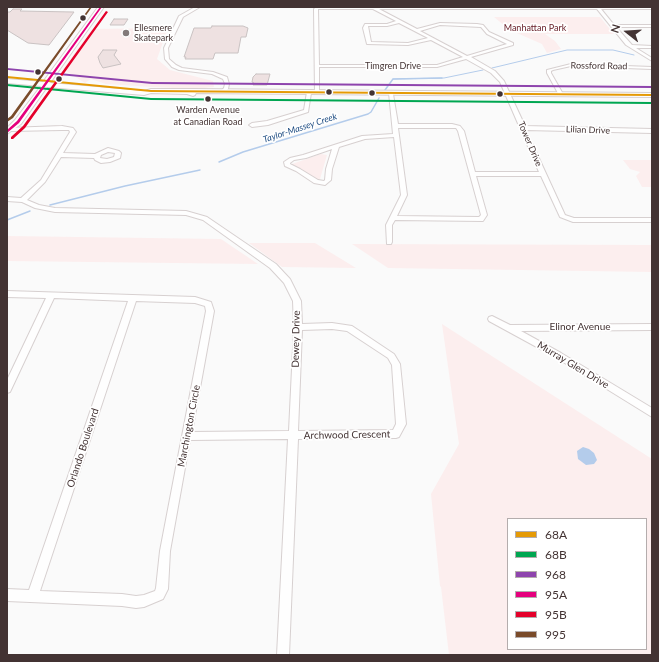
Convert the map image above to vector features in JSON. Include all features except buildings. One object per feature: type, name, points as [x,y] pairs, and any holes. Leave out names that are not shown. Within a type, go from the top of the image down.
[{"type":"main road","points":[[89,19],[94,7]]},
{"type":"main road","points":[[8,130],[18,122],[43,83],[89,19],[101,7]]},
{"type":"main road","points":[[7,77],[43,83]]},
{"type":"main road","points":[[7,81],[144,93],[151,91],[188,92],[193,94],[222,92],[652,95]]},
{"type":"street","points":[[198,7],[181,16],[165,52],[167,59],[174,66],[185,71],[202,73],[219,79],[221,82],[222,92]]},
{"type":"street","points":[[317,93],[316,9],[323,7],[652,8]]},
{"type":"street","name":"Tower Drive","points":[[373,8],[493,72],[502,82],[508,94],[559,211],[567,219],[652,220]]},
{"type":"street","points":[[598,8],[631,46],[652,60]]},
{"type":"street","points":[[399,22],[387,25],[366,25],[365,28],[369,43],[413,44],[431,39]]},
{"type":"street","name":"Timgren Drive","points":[[317,66],[432,66],[467,58],[511,44],[488,33],[482,26],[477,25],[440,24],[416,31]]},
{"type":"street","points":[[613,26],[652,26]]},
{"type":"street","points":[[631,46],[652,47]]},
{"type":"street","name":"Rossford Road","points":[[561,94],[549,74],[549,70],[552,68],[571,65],[652,68]]},
{"type":"street","points":[[252,125],[268,123],[306,111],[309,93]]},
{"type":"street","points":[[389,242],[389,224],[404,195],[391,94]]},
{"type":"street","points":[[392,218],[483,217],[484,212],[461,131],[458,127],[395,126]]},
{"type":"street","name":"Lilian Drive","points":[[523,128],[652,131]]},
{"type":"street","points":[[8,130],[71,129],[73,132],[43,181],[23,200]]},
{"type":"street","points":[[336,146],[329,170],[328,180],[325,183],[316,182],[287,165],[287,162],[292,159],[304,157],[336,146],[364,137],[396,135]]},
{"type":"street","points":[[59,155],[97,156]]},
{"type":"street","points":[[473,174],[542,174]]},
{"type":"street","name":"Dewey Drive","points":[[7,199],[23,200],[37,207],[55,210],[186,213],[205,218],[272,266],[287,281],[297,301],[298,327],[283,655]]},
{"type":"street","name":"Marchington Circle","points":[[7,294],[196,300],[208,304],[210,312],[165,551],[162,589],[159,595],[144,601],[136,602],[122,600],[7,595]]},
{"type":"street","points":[[7,389],[51,296]]},
{"type":"street","name":"Orlando Boulevard","points":[[32,597],[132,298]]},
{"type":"street","name":"Murray Glen Drive","points":[[492,319],[558,355],[652,413]]},
{"type":"street","name":"Archwood Crescent","points":[[187,436],[396,434],[401,424],[396,364],[391,356],[349,328],[332,326],[298,327]]},
{"type":"street","name":"Elinor Avenue","points":[[509,328],[652,327]]},
{"type":"green space","name":"Manhattan Park","points":[[494,17],[600,17],[614,34],[545,34],[555,41],[561,49],[547,53],[542,44],[510,30]]},
{"type":"green space","points":[[168,28],[157,59],[170,70],[213,81],[214,87],[195,89],[152,87],[106,84],[91,79],[85,83],[63,69],[92,29]]},
{"type":"green space","points":[[321,154],[327,155],[320,179],[318,180],[292,164]]},
{"type":"green space","points":[[623,160],[652,160],[652,187],[642,187],[636,176],[640,172],[630,169]]},
{"type":"green space","points":[[7,236],[221,239],[258,264],[7,261]]},
{"type":"green space","points":[[249,243],[315,243],[356,268],[282,267]]},
{"type":"green space","points":[[352,244],[652,245],[652,272],[388,268]]},
{"type":"green space","points":[[442,324],[652,459],[652,655],[449,655],[440,586],[431,494],[459,444]]},
{"type":"water","points":[[583,447],[594,453],[597,460],[594,464],[586,465],[578,459],[577,451]]},
{"type":"waterway","name":"Taylor-Massey Creek","points":[[492,68],[567,50],[613,50],[634,55]]},
{"type":"waterway","name":"Taylor-Massey Creek","points":[[393,79],[444,78],[483,70]]},
{"type":"waterway","name":"Taylor-Massey Creek","points":[[393,79],[442,78]]},
{"type":"waterway","name":"Taylor-Massey Creek","points":[[385,90],[393,79]]},
{"type":"waterway","name":"Taylor-Massey Creek","points":[[219,162],[243,152],[368,114],[371,112],[379,98]]},
{"type":"waterway","name":"Taylor-Massey Creek","points":[[50,205],[125,186],[200,170]]},
{"type":"waterway","name":"Taylor-Massey Creek","points":[[7,220],[30,211]]},
{"type":"transit line","name":"995","points":[[7,121],[12,117],[91,7]]},
{"type":"transit line","name":"95A","points":[[7,132],[18,122],[101,7]]},
{"type":"transit line","name":"95B","points":[[12,138],[24,127],[107,12]]},
{"type":"transit line","name":"968","points":[[8,69],[152,83],[652,87]]},
{"type":"transit line","name":"68A","points":[[7,77],[151,91],[652,95]]},
{"type":"transit line","name":"68B","points":[[7,85],[151,99],[652,103]]},
{"type":"place","name":"Ellesmere Skatepark","points":[[126,33]]},
{"type":"place","name":"Warden Avenue at Canadian Road","points":[[208,99]]}]
